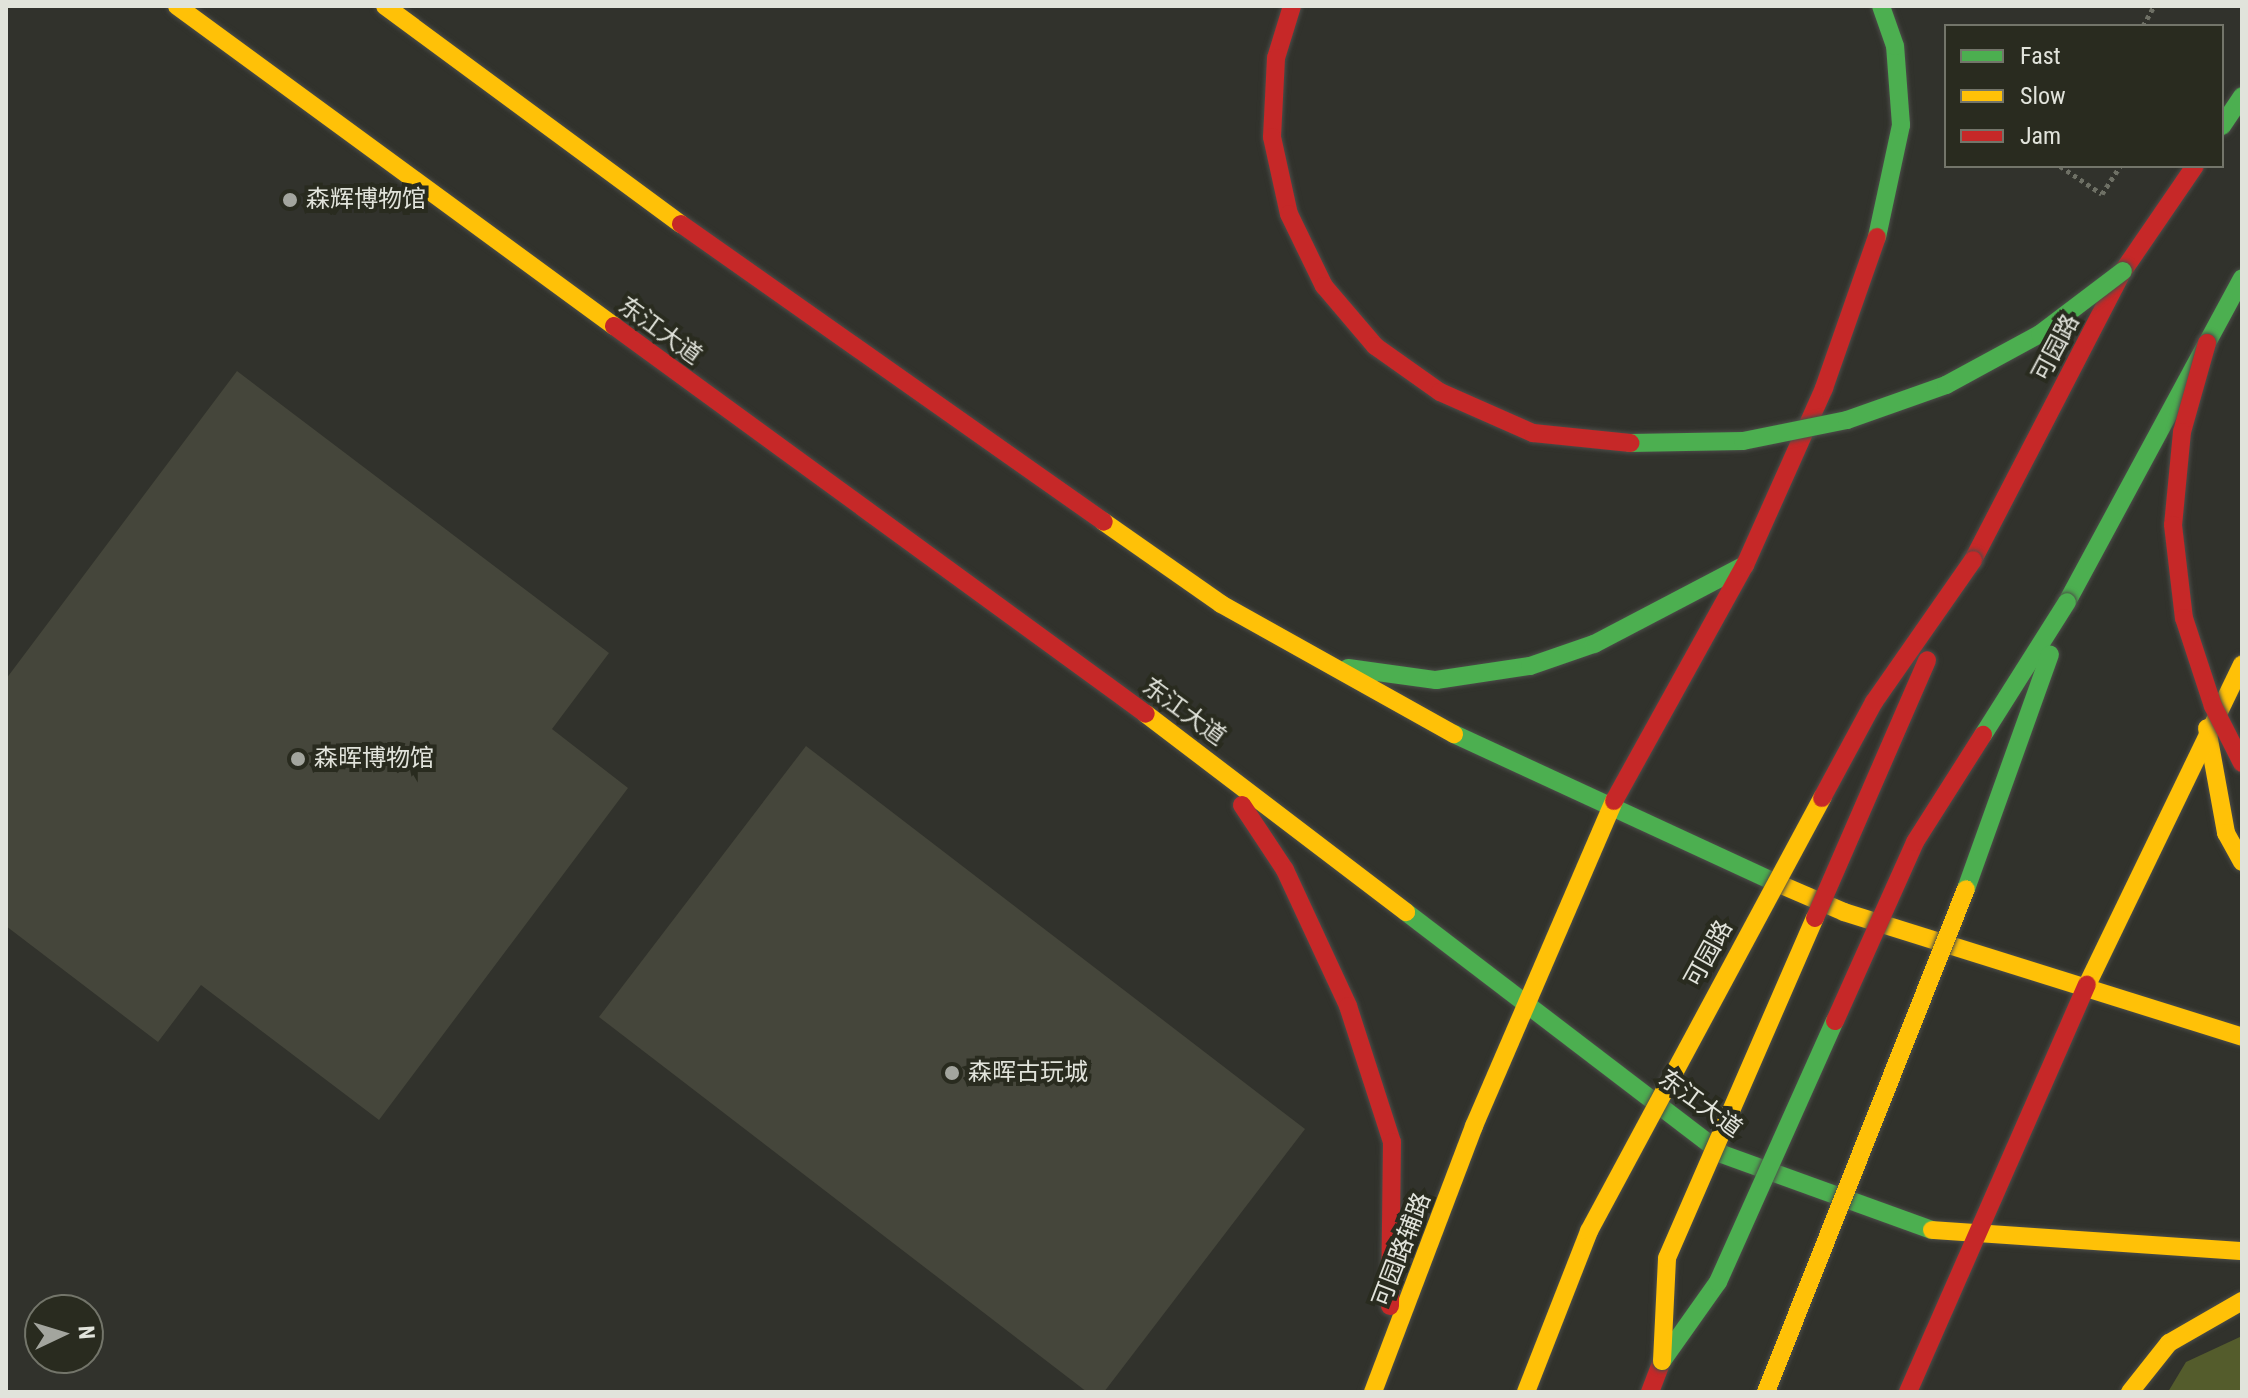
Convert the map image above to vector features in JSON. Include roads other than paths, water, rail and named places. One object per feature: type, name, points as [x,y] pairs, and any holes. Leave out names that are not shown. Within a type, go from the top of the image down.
[{"type":"main road","name":"东江大道","points":[[177,6],[1214,764],[1306,840],[1529,1003],[1722,1154],[1903,1224],[1976,1238],[2242,1251]]},
{"type":"main road","points":[[385,6],[750,274],[1221,604],[1327,665],[1610,808],[1844,912],[2242,1037]]},
{"type":"main road","points":[[1292,6],[1276,58],[1272,137],[1289,214],[1324,286],[1375,346],[1440,392],[1533,433],[1639,444],[1743,441],[1847,420],[1960,378],[2040,334],[2123,271]]},
{"type":"main road","name":"可园路辅路","points":[[1373,1392],[1474,1126],[1610,808],[1745,565],[1824,388],[1888,204],[1901,125],[1895,46],[1881,6]]},
{"type":"main road","points":[[2224,123],[2242,96]]},
{"type":"main road","name":"可园路","points":[[1662,1361],[1667,1258],[1973,560],[2123,271],[2194,168]]},
{"type":"main road","name":"可园路","points":[[1650,1392],[1662,1361],[1718,1282],[1915,842],[2067,602],[2242,278]]},
{"type":"main road","points":[[2207,343],[2182,432],[2173,525],[2184,618],[2213,706],[2242,763]]},
{"type":"main road","name":"可园路","points":[[1526,1392],[1589,1231],[1700,1020],[1874,702],[1973,560]]},
{"type":"main road","points":[[1327,665],[1436,680],[1530,666],[1594,644],[1745,565]]},
{"type":"main road","name":"可园路","points":[[1766,1392],[2009,782],[2067,602]]},
{"type":"main road","points":[[1908,1392],[2085,990],[2207,728],[2242,665]]},
{"type":"main road","points":[[2207,728],[2226,833],[2242,862]]},
{"type":"main road","points":[[1214,764],[1297,897],[1348,1006],[1392,1142],[1396,1254],[1382,1371]]},
{"type":"main road","points":[[2130,1392],[2169,1343],[2242,1301]]},
{"type":"place","name":"森辉博物馆","points":[[290,200]]},
{"type":"place","name":"森晖博物馆","points":[[298,759]]},
{"type":"place","name":"森晖古玩城","points":[[952,1073]]}]
